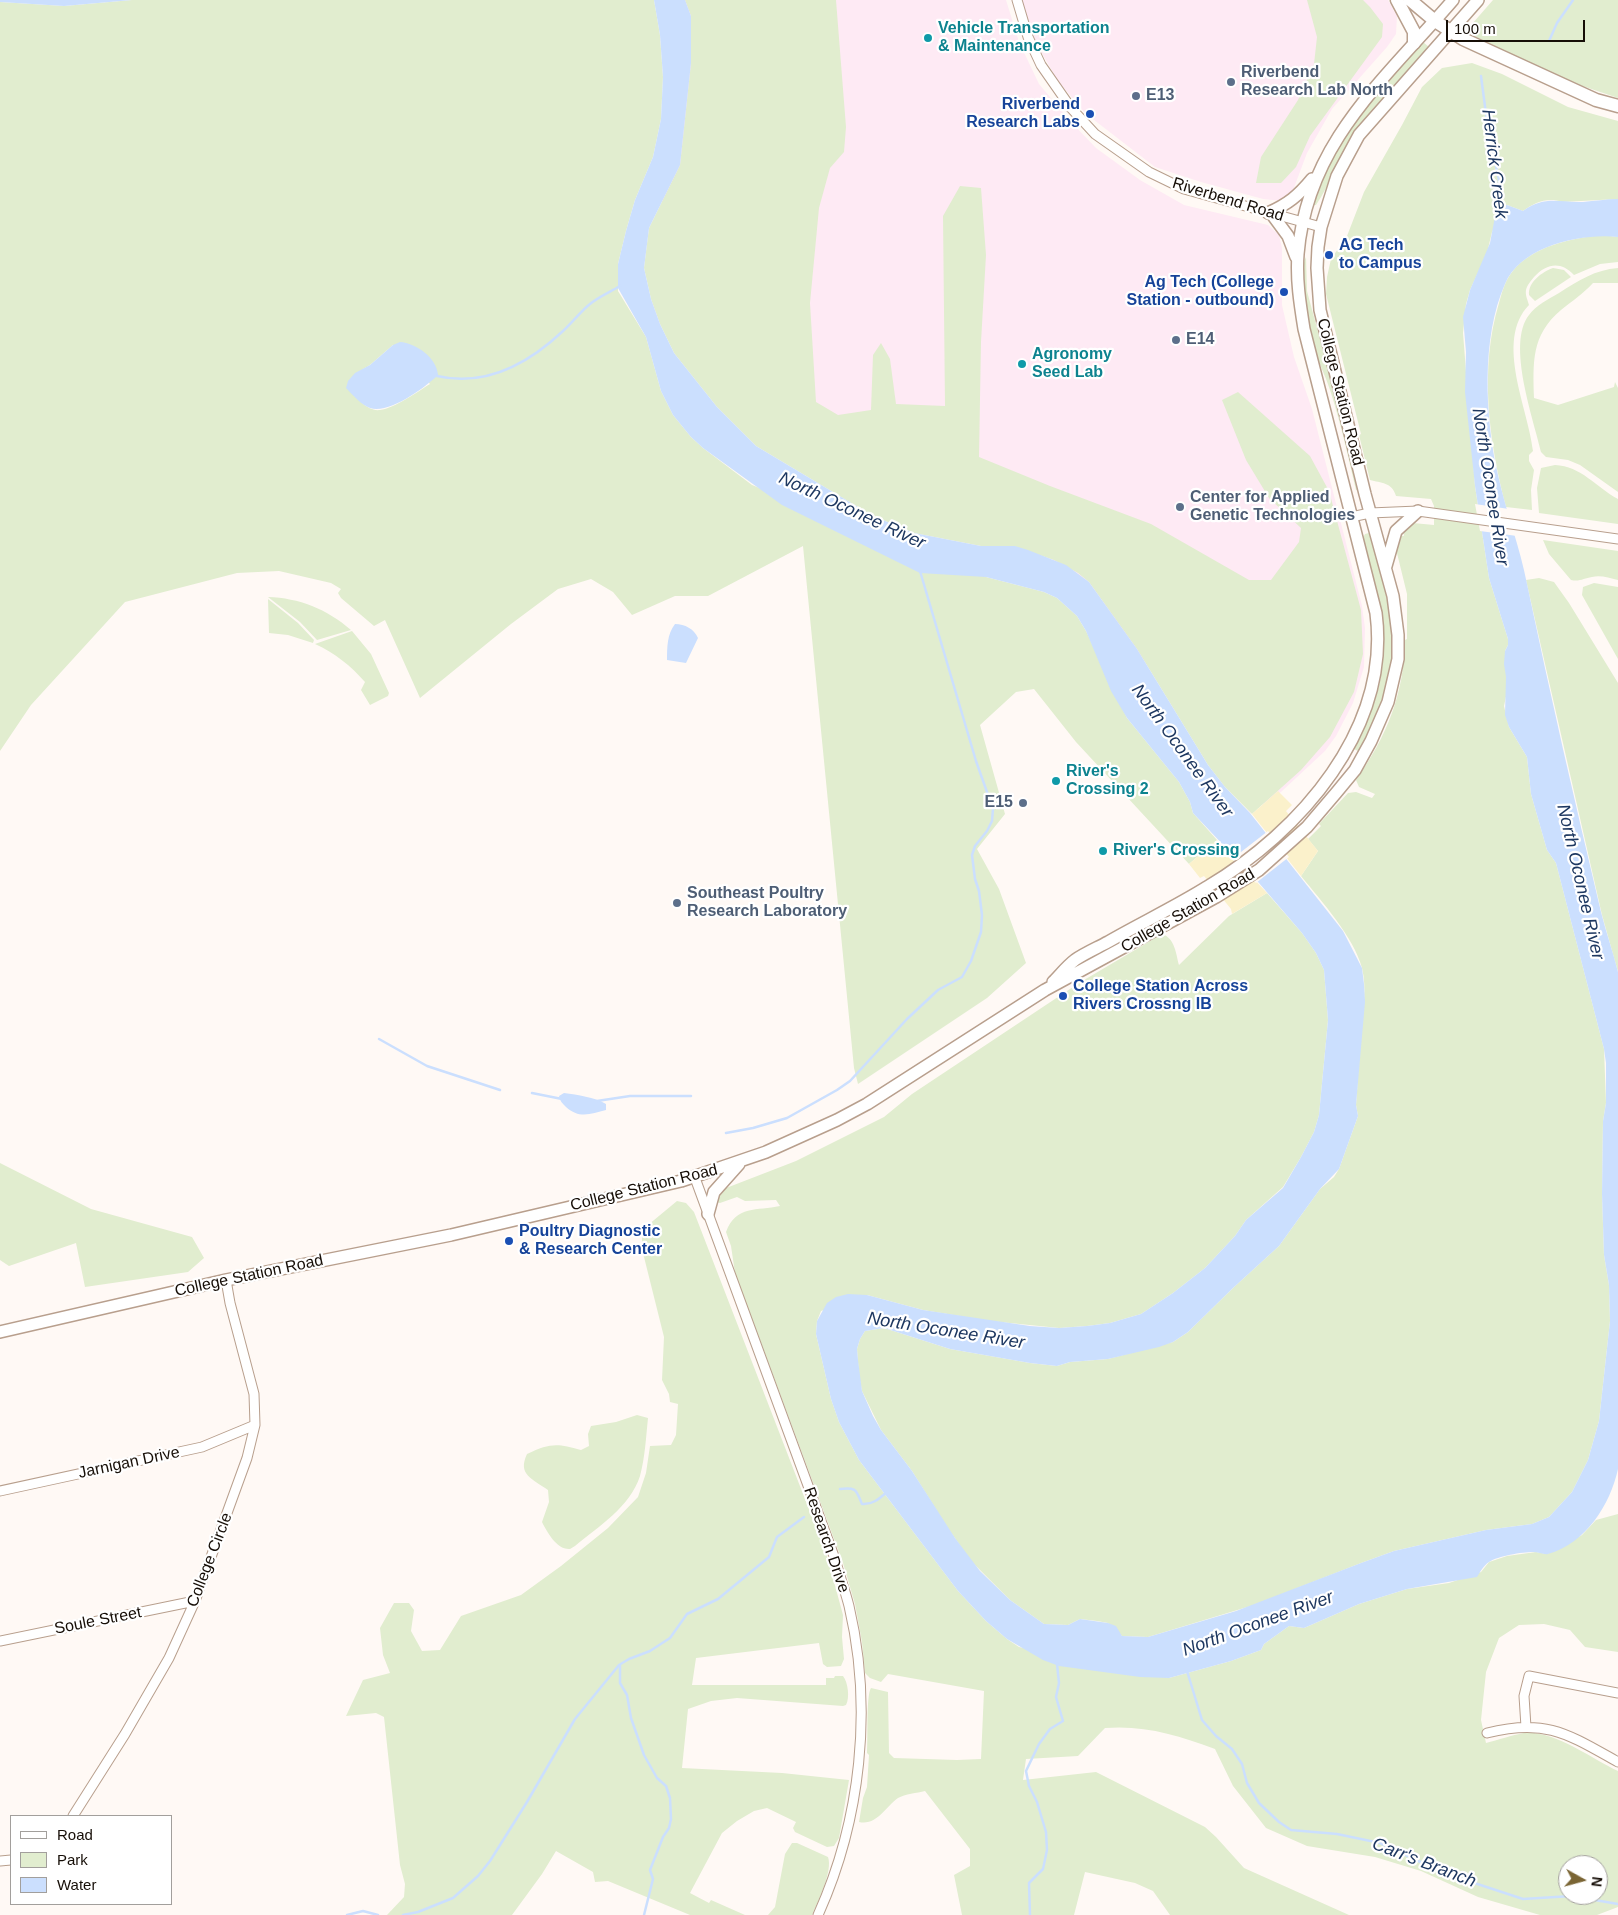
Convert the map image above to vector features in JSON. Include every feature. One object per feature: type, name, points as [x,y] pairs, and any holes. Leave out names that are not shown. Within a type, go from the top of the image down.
[{"type":"highway","points":[[1396,0],[1414,32],[1414,43]]},
{"type":"highway","points":[[1410,0],[1434,21],[1463,39],[1518,66],[1596,100],[1618,106]]},
{"type":"main road","name":"College Station Road","points":[[1045,990],[1074,961],[1208,887],[1255,855],[1298,816],[1318,792],[1342,756],[1364,715],[1376,674],[1379,635],[1376,613],[1304,329],[1298,294],[1298,261],[1302,222],[1318,172],[1338,135],[1361,104],[1453,0]]},
{"type":"main road","name":"College Station Road","points":[[0,1332],[226,1280],[451,1235],[695,1178],[740,1162],[837,1120],[898,1086],[1045,990],[1216,897],[1259,870],[1307,827],[1355,770],[1381,723],[1398,659],[1398,635],[1393,596],[1370,513],[1320,310],[1316,268],[1321,227],[1336,176],[1359,135],[1478,0]]},
{"type":"main road","points":[[1298,261],[1288,236],[1269,213],[1287,204],[1300,194],[1318,172]]},
{"type":"main road","points":[[1385,568],[1396,531],[1418,511]]},
{"type":"main road","points":[[708,1214],[714,1192],[740,1162]]},
{"type":"street","name":"Riverbend Road","points":[[1017,0],[1028,37],[1041,65],[1071,108],[1095,134],[1149,172],[1184,189],[1321,227]]},
{"type":"street","points":[[1351,517],[1370,513],[1418,511],[1618,539]]},
{"type":"street","name":"Research Drive","points":[[695,1178],[834,1559],[848,1606],[857,1654],[861,1715],[856,1780],[850,1822],[828,1894],[818,1915]]},
{"type":"street","name":"College Circle","points":[[74,1815],[125,1734],[169,1658],[195,1601],[237,1490],[255,1426],[254,1394],[230,1303],[226,1280]]},
{"type":"street","name":"Jarnigan Drive","points":[[0,1490],[202,1447],[255,1426]]},
{"type":"street","name":"Soule Street","points":[[0,1641],[195,1601]]},
{"type":"street","points":[[1526,1728],[1524,1696],[1529,1676],[1618,1693]]},
{"type":"street","points":[[1487,1733],[1511,1727],[1548,1729],[1570,1735],[1618,1762]]},
{"type":"shaded area","points":[[685,0],[1006,0],[1019,42],[1039,84],[1096,148],[1140,180],[1184,205],[1268,225],[1279,235],[1282,248],[1282,305],[1294,357],[1312,409],[1362,606],[1365,628],[1364,667],[1353,703],[1336,736],[1325,751],[1281,792],[1250,813],[1089,582],[660,324],[651,299]]},
{"type":"shaded area","points":[[1021,0],[1388,0],[1397,16],[1396,34],[1387,47],[1332,109],[1307,153],[1292,193],[1282,201],[1263,199],[1155,167],[1085,113],[1058,81],[1035,41]]},
{"type":"green space","points":[[132,0],[654,0],[660,35],[663,77],[661,119],[653,157],[635,200],[626,231],[618,264],[618,291],[646,337],[661,391],[673,415],[703,448],[752,485],[986,577],[1044,592],[1057,598],[1077,616],[1086,631],[1127,718],[1179,782],[1190,802],[1193,813],[1217,840],[1189,864],[1076,742],[1034,689],[1016,692],[980,725],[1005,814],[977,849],[999,889],[1026,963],[987,998],[858,1084],[854,1068],[803,546],[708,596],[675,596],[632,615],[613,592],[591,579],[558,589],[511,624],[420,698],[385,620],[374,626],[341,598],[338,593],[341,589],[331,583],[279,571],[237,573],[125,602],[31,705],[0,751],[0,2],[64,6]],"holes":[[[393,345],[430,384],[386,409],[375,410],[362,403],[355,374],[370,365]]]},
{"type":"green space","points":[[685,0],[836,0],[846,127],[844,152],[830,168],[819,208],[810,303],[816,402],[838,415],[871,410],[873,355],[881,343],[890,359],[896,404],[945,406],[943,216],[960,186],[981,188],[986,255],[981,342],[979,457],[1151,524],[1249,580],[1271,580],[1299,542],[1301,528],[1269,498],[1246,460],[1222,400],[1238,392],[1310,456],[1329,491],[1361,610],[1363,654],[1354,692],[1330,737],[1301,770],[1252,814],[1225,787],[1208,765],[1137,649],[1089,582],[1078,573],[1054,560],[1015,547],[981,546],[914,533],[873,516],[756,446],[717,407],[674,353],[660,324],[651,299],[644,268],[649,228],[680,165],[691,63],[691,16]]},
{"type":"green space","points":[[1307,0],[1363,0],[1383,24],[1382,37],[1310,136],[1296,167],[1281,183],[1256,183],[1261,157],[1298,100],[1314,64],[1317,37]]},
{"type":"green space","points":[[1493,0],[1618,0],[1618,98],[1565,80],[1472,35],[1472,24]]},
{"type":"green space","points":[[1423,42],[1429,47],[1388,92],[1359,128],[1345,149],[1321,197],[1316,205],[1314,205],[1323,176],[1343,139],[1381,89]]},
{"type":"green space","points":[[1472,63],[1502,74],[1568,107],[1618,121],[1618,199],[1562,202],[1547,200],[1532,205],[1523,211],[1507,205],[1492,232],[1487,253],[1470,290],[1466,304],[1463,333],[1475,486],[1489,578],[1508,639],[1505,651],[1507,692],[1504,706],[1509,727],[1527,757],[1531,794],[1547,850],[1556,863],[1604,1049],[1606,1103],[1603,1121],[1602,1194],[1604,1255],[1609,1285],[1610,1321],[1599,1421],[1588,1460],[1572,1492],[1549,1517],[1532,1524],[1486,1530],[1394,1551],[1254,1605],[1148,1637],[1122,1636],[1108,1623],[1097,1621],[1080,1619],[1068,1625],[1044,1624],[1010,1600],[971,1561],[912,1471],[881,1430],[862,1391],[857,1349],[865,1331],[884,1328],[950,1349],[1057,1366],[1070,1362],[1108,1359],[1173,1342],[1188,1332],[1279,1246],[1320,1189],[1334,1177],[1339,1169],[1358,1116],[1356,1105],[1364,999],[1362,968],[1352,944],[1327,908],[1301,876],[1318,851],[1308,839],[1321,826],[1319,824],[1348,793],[1356,792],[1372,798],[1375,794],[1359,787],[1356,780],[1377,747],[1392,714],[1404,660],[1405,640],[1407,639],[1407,594],[1395,545],[1398,535],[1404,536],[1403,529],[1413,523],[1434,525],[1434,506],[1431,499],[1396,496],[1389,486],[1370,480],[1359,435],[1361,434],[1326,294],[1327,277],[1331,259],[1347,236],[1364,192],[1422,87],[1442,68]]},
{"type":"green space","points":[[1602,235],[1618,237],[1618,262],[1600,264],[1574,275],[1564,267],[1549,267],[1539,272],[1527,288],[1526,294],[1529,305],[1519,320],[1514,337],[1514,356],[1516,376],[1533,451],[1529,455],[1529,461],[1534,470],[1531,490],[1532,510],[1506,507],[1491,431],[1488,379],[1493,328],[1507,279],[1520,263],[1541,250],[1578,238]]},
{"type":"green space","points":[[1306,257],[1307,291],[1359,491],[1356,490],[1334,402],[1313,342],[1304,289],[1303,275]]},
{"type":"green space","points":[[1553,268],[1564,270],[1571,277],[1535,301],[1529,295],[1533,282],[1544,272]]},
{"type":"green space","points":[[1618,268],[1618,283],[1593,283],[1561,310],[1544,329],[1534,361],[1534,398],[1558,405],[1614,387],[1615,382],[1618,388],[1618,492],[1580,465],[1568,460],[1546,457],[1541,452],[1524,382],[1520,344],[1523,328],[1529,315],[1539,305],[1587,276]]},
{"type":"green space","points":[[1555,465],[1564,466],[1581,473],[1618,499],[1618,524],[1539,513],[1537,488],[1541,468]]},
{"type":"green space","points":[[1369,533],[1378,560],[1388,606],[1392,652],[1390,675],[1384,698],[1375,723],[1358,751],[1352,748],[1354,744],[1357,744],[1357,739],[1375,700],[1381,679],[1383,659],[1383,638],[1378,599],[1363,538],[1365,534]]},
{"type":"green space","points":[[1543,540],[1618,551],[1618,580],[1599,576],[1571,580],[1549,554]]},
{"type":"green space","points":[[1539,578],[1554,582],[1618,683],[1618,972],[1602,915],[1526,580]]},
{"type":"green space","points":[[1594,583],[1618,587],[1618,659],[1582,595],[1583,587]]},
{"type":"green space","points":[[268,597],[302,602],[332,616],[351,630],[317,640],[300,622]]},
{"type":"green space","points":[[268,599],[298,623],[314,640],[313,643],[288,635],[269,633]]},
{"type":"green space","points":[[352,631],[371,654],[389,693],[388,696],[370,705],[361,690],[365,682],[342,660],[315,644]]},
{"type":"green space","points":[[1267,893],[1302,933],[1316,953],[1324,970],[1328,1020],[1319,1115],[1314,1132],[1283,1187],[1246,1220],[1235,1236],[1205,1268],[1173,1293],[1141,1314],[1110,1323],[1059,1328],[990,1321],[923,1310],[867,1295],[821,1311],[817,1321],[816,1334],[831,1399],[839,1422],[859,1460],[958,1591],[986,1621],[1007,1639],[1019,1647],[1169,1678],[1231,1661],[1261,1650],[1264,1644],[1289,1626],[1304,1628],[1359,1604],[1407,1589],[1449,1583],[1481,1572],[1489,1562],[1507,1556],[1536,1552],[1547,1554],[1582,1535],[1596,1520],[1618,1514],[1618,1652],[1585,1647],[1570,1630],[1544,1624],[1519,1625],[1499,1638],[1486,1672],[1481,1720],[1486,1743],[1524,1733],[1536,1733],[1572,1746],[1618,1771],[1618,1907],[1597,1915],[1540,1915],[1478,1897],[1421,1871],[1375,1857],[1307,1846],[1266,1828],[1233,1786],[1215,1749],[1174,1735],[1134,1728],[1105,1728],[1078,1756],[1026,1759],[1023,1780],[1096,1772],[1205,1827],[1244,1868],[1349,1915],[1170,1915],[1153,1891],[1135,1883],[1085,1872],[1074,1915],[962,1915],[954,1875],[970,1866],[970,1849],[925,1791],[898,1798],[876,1818],[871,1821],[859,1822],[867,1787],[869,1755],[867,1753],[868,1708],[871,1688],[888,1692],[889,1753],[894,1758],[957,1760],[981,1759],[984,1691],[888,1674],[881,1682],[870,1678],[865,1673],[855,1604],[843,1563],[735,1273],[731,1246],[726,1232],[730,1223],[741,1213],[780,1206],[776,1200],[745,1201],[737,1197],[720,1203],[716,1202],[721,1190],[796,1161],[884,1117],[912,1094],[1079,983],[1162,934],[1170,939],[1176,951],[1179,965],[1229,916]]},
{"type":"green space","points":[[0,1163],[91,1209],[192,1237],[204,1258],[188,1272],[85,1287],[76,1243],[9,1266],[0,1260]]},
{"type":"green space","points":[[677,1201],[686,1203],[694,1212],[827,1556],[843,1615],[844,1659],[841,1666],[827,1667],[823,1664],[819,1643],[696,1658],[692,1685],[826,1685],[826,1678],[843,1676],[848,1694],[846,1705],[843,1706],[737,1698],[711,1701],[688,1709],[682,1768],[782,1773],[849,1780],[839,1838],[834,1846],[827,1847],[795,1832],[793,1828],[796,1822],[767,1808],[754,1811],[722,1833],[690,1893],[709,1903],[711,1900],[745,1915],[690,1915],[608,1881],[595,1882],[593,1872],[556,1851],[512,1915],[387,1915],[404,1897],[405,1884],[400,1865],[384,1717],[376,1713],[346,1716],[363,1680],[390,1673],[383,1655],[380,1628],[394,1603],[409,1603],[414,1610],[411,1631],[422,1651],[440,1650],[461,1616],[521,1595],[608,1528],[638,1497],[646,1473],[650,1446],[671,1445],[676,1435],[678,1404],[670,1402],[669,1394],[662,1380],[664,1337],[642,1249],[642,1230]]},
{"type":"green space","points":[[637,1415],[648,1418],[643,1462],[635,1487],[613,1515],[594,1531],[570,1549],[561,1547],[553,1540],[542,1522],[549,1502],[548,1490],[525,1472],[524,1461],[527,1454],[554,1445],[581,1450],[589,1446],[588,1434],[591,1426],[616,1422]]},
{"type":"green space","points":[[792,1843],[797,1843],[828,1857],[829,1863],[824,1886],[812,1915],[768,1915],[775,1907],[785,1854]]},
{"type":"sand","points":[[1278,791],[1292,805],[1286,811],[1318,851],[1301,876],[1252,814]]},
{"type":"sand","points":[[1217,840],[1267,893],[1232,914],[1231,909],[1204,876],[1200,878],[1189,864]]},
{"type":"water","points":[[0,0],[132,0],[64,6],[0,2]]},
{"type":"water","name":"North Oconee River","points":[[654,0],[685,0],[691,16],[691,63],[680,165],[649,228],[644,268],[651,299],[660,324],[674,353],[717,407],[756,446],[873,516],[914,533],[981,546],[1015,546],[1066,565],[1089,582],[1137,649],[1208,765],[1225,787],[1250,813],[1343,931],[1362,968],[1365,1002],[1356,1105],[1358,1116],[1339,1169],[1320,1189],[1279,1246],[1188,1332],[1173,1342],[1159,1347],[1108,1359],[1070,1362],[1057,1366],[950,1349],[884,1328],[865,1331],[860,1339],[857,1349],[862,1391],[881,1430],[912,1471],[955,1538],[980,1571],[1010,1600],[1044,1624],[1068,1625],[1080,1619],[1116,1626],[1122,1636],[1148,1637],[1236,1611],[1394,1551],[1486,1530],[1532,1524],[1549,1517],[1572,1492],[1588,1460],[1599,1421],[1610,1321],[1609,1285],[1604,1255],[1602,1194],[1606,1063],[1556,863],[1547,850],[1531,794],[1527,757],[1509,727],[1505,715],[1506,677],[1504,664],[1508,639],[1489,578],[1475,486],[1465,392],[1466,352],[1463,317],[1470,290],[1490,243],[1497,206],[1507,205],[1523,211],[1546,201],[1583,202],[1618,199],[1618,237],[1587,237],[1554,245],[1538,251],[1524,260],[1513,271],[1505,284],[1497,305],[1489,353],[1488,404],[1490,429],[1498,475],[1524,570],[1601,912],[1618,972],[1618,1469],[1609,1496],[1594,1521],[1585,1532],[1562,1549],[1548,1554],[1528,1552],[1504,1556],[1487,1563],[1477,1577],[1407,1589],[1359,1604],[1304,1628],[1289,1626],[1264,1644],[1261,1650],[1231,1661],[1169,1678],[1140,1677],[1059,1666],[1043,1660],[1007,1639],[986,1621],[958,1591],[859,1460],[839,1422],[831,1399],[816,1334],[817,1321],[827,1303],[836,1297],[848,1294],[867,1295],[923,1310],[1030,1326],[1059,1328],[1110,1323],[1141,1314],[1173,1293],[1205,1268],[1235,1236],[1246,1220],[1283,1188],[1314,1132],[1319,1115],[1328,1020],[1324,970],[1316,953],[1302,933],[1259,883],[1193,813],[1190,802],[1179,782],[1127,718],[1111,691],[1086,631],[1077,616],[1057,598],[1044,592],[986,577],[920,573],[782,505],[703,448],[673,415],[661,391],[646,337],[618,288],[618,264],[626,231],[635,200],[653,157],[661,119],[663,77],[660,35]]},
{"type":"water","points":[[400,342],[413,345],[425,352],[434,363],[438,375],[416,393],[396,404],[378,409],[367,407],[357,400],[346,388],[348,381],[355,373],[370,365],[393,345]]},
{"type":"water","points":[[675,624],[689,628],[698,638],[686,663],[667,660],[669,637]]},
{"type":"water","points":[[564,1093],[586,1097],[606,1104],[606,1110],[585,1115],[571,1111],[561,1101],[559,1096]]},
{"type":"pier","points":[[1475,504],[1509,509],[1517,536],[1480,531]]},
{"type":"pier","points":[[1268,831],[1289,857],[1256,883],[1232,859]]},
{"type":"waterway","points":[[1549,41],[1557,23],[1573,0]]},
{"type":"waterway","name":"Herrick Creek","points":[[1481,76],[1488,129],[1499,180],[1499,208]]},
{"type":"waterway","points":[[437,376],[455,379],[472,378],[489,375],[520,363],[550,343],[593,301],[620,286]]},
{"type":"waterway","points":[[726,1133],[753,1128],[787,1118],[850,1081],[907,1019],[938,990],[962,977],[971,961],[981,932],[982,915],[972,855],[975,846],[992,821],[993,809],[976,761],[920,571]]},
{"type":"waterway","points":[[379,1039],[427,1066],[500,1090]]},
{"type":"waterway","points":[[532,1093],[562,1099]]},
{"type":"waterway","points":[[597,1101],[630,1096],[691,1096]]},
{"type":"waterway","points":[[840,1489],[855,1490],[862,1504],[872,1502],[887,1492]]},
{"type":"waterway","points":[[403,1915],[418,1912],[453,1898],[478,1876],[490,1861],[527,1802],[575,1719],[619,1665],[650,1651],[670,1638],[687,1614],[718,1599],[769,1557],[777,1537],[804,1517]]},
{"type":"waterway","points":[[1030,1915],[1029,1883],[1043,1869],[1047,1850],[1046,1832],[1037,1802],[1029,1786],[1026,1771],[1039,1744],[1050,1729],[1063,1721],[1056,1697],[1059,1683],[1057,1664]]},
{"type":"waterway","points":[[620,1665],[620,1683],[627,1695],[631,1718],[644,1755],[657,1778],[666,1786],[670,1798],[671,1819],[669,1828],[663,1837],[650,1870],[653,1879],[644,1915]]},
{"type":"waterway","name":"Carr's Branch","points":[[1187,1671],[1202,1720],[1216,1736],[1232,1749],[1242,1764],[1247,1783],[1259,1803],[1279,1822],[1291,1830],[1337,1834],[1380,1843],[1444,1873],[1523,1899],[1572,1896],[1618,1904]]},
{"type":"waterway","points":[[347,1915],[363,1911],[378,1915]]},
{"type":"place","name":"Vehicle Transportation & Maintenance","points":[[928,38]]},
{"type":"place","name":"Riverbend Research Lab North","points":[[1231,82]]},
{"type":"place","name":"E13","points":[[1136,96]]},
{"type":"place","name":"Riverbend Research Labs","points":[[1090,114]]},
{"type":"place","name":"AG Tech to Campus","points":[[1329,255]]},
{"type":"place","name":"Ag Tech (College Station - outbound)","points":[[1284,292]]},
{"type":"place","name":"E14","points":[[1176,340]]},
{"type":"place","name":"Agronomy Seed Lab","points":[[1022,364]]},
{"type":"place","name":"Center for Applied Genetic Technologies","points":[[1180,507]]},
{"type":"place","name":"River's Crossing 2","points":[[1056,781]]},
{"type":"place","name":"E15","points":[[1023,803]]},
{"type":"place","name":"River's Crossing","points":[[1103,851]]},
{"type":"place","name":"Southeast Poultry Research Laboratory","points":[[677,903]]},
{"type":"place","name":"College Station Across Rivers Crossng IB","points":[[1063,996]]},
{"type":"place","name":"Poultry Diagnostic & Research Center","points":[[509,1241]]}]
